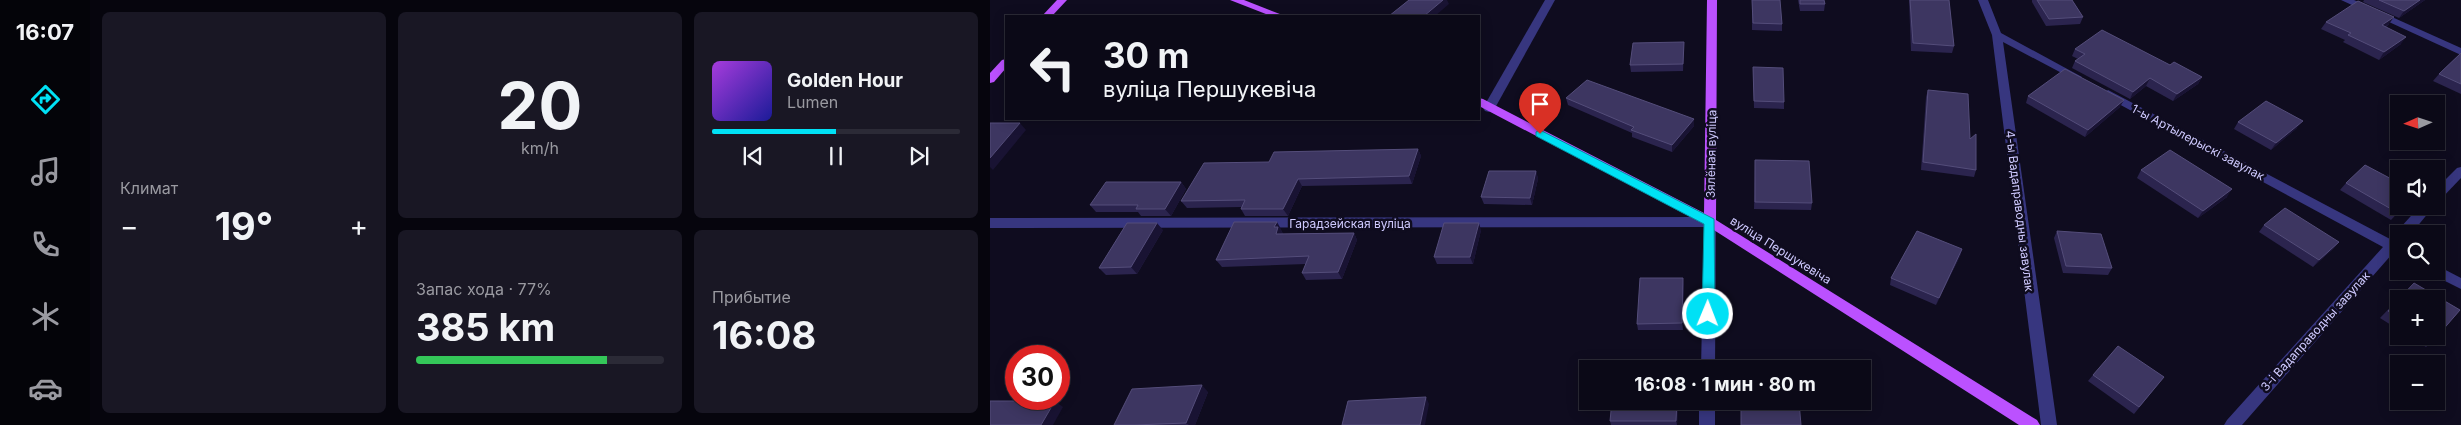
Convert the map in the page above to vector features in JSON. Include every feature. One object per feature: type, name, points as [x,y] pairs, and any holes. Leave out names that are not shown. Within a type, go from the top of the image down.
[{"type":"main road","points":[[1048,15],[1062,0]]},
{"type":"main road","points":[[1235,0],[1277,15]]},
{"type":"main road","name":"Зялёная вуліца","points":[[1710,222],[1712,0]]},
{"type":"main road","points":[[990,80],[1005,63]]},
{"type":"main road","name":"вуліца Першукевіча","points":[[1484,105],[1710,222],[2032,425]]},
{"type":"street","points":[[1484,105],[1550,0]]},
{"type":"street","name":"4-ы Вадаправодны завулак","points":[[1983,0],[1997,35],[2049,425]]},
{"type":"street","points":[[2346,0],[2461,52]]},
{"type":"street","name":"1-ы Артылерыскі завулак","points":[[1997,35],[2390,241]]},
{"type":"street","points":[[2445,188],[2461,171]]},
{"type":"street","points":[[2411,225],[2420,215]]},
{"type":"street","name":"Гарадзейская вуліца","points":[[990,223],[1710,222]]},
{"type":"street","name":"Зялёная вуліца","points":[[1708,360],[1710,222]]},
{"type":"street","name":"3-і Вадаправодны завулак","points":[[2232,425],[2390,251]]},
{"type":"street","points":[[2445,275],[2461,284]]},
{"type":"street","points":[[1707,410],[1707,425]]},
{"type":"building","points":[[1409,0],[1443,0],[1425,15],[1390,15]]},
{"type":"building","points":[[1752,0],[1780,0],[1782,24],[1753,23]]},
{"type":"building","points":[[1800,0],[1824,0],[1825,4],[1800,4]]},
{"type":"building","points":[[1910,0],[1949,0],[1954,46],[1913,43]]},
{"type":"building","points":[[2037,0],[2072,0],[2083,17],[2049,19]]},
{"type":"building","points":[[2379,0],[2420,0],[2404,11]]},
{"type":"building","points":[[2358,1],[2394,17],[2382,25],[2406,37],[2384,52],[2348,35],[2351,33],[2326,22]]},
{"type":"building","points":[[2102,30],[2170,65],[2174,62],[2202,77],[2177,94],[2150,78],[2133,92],[2075,61],[2085,54],[2075,49]]},
{"type":"building","points":[[1684,42],[1683,64],[1630,65],[1633,43]]},
{"type":"building","points":[[2461,53],[2461,84],[2439,74]]},
{"type":"building","points":[[1753,67],[1783,68],[1784,102],[1754,101]]},
{"type":"building","points":[[2065,69],[2124,100],[2088,130],[2028,96]]},
{"type":"building","points":[[1587,80],[1694,119],[1672,145],[1631,130],[1634,127],[1566,98]]},
{"type":"building","points":[[1928,90],[1968,94],[1970,139],[1976,134],[1976,170],[1923,162]]},
{"type":"building","points":[[2266,101],[2303,121],[2276,143],[2238,122]]},
{"type":"building","points":[[990,123],[1020,123],[990,158]]},
{"type":"building","points":[[1418,149],[1409,176],[1298,179],[1283,209],[1241,209],[1245,200],[1181,201],[1204,163],[1269,162],[1274,152]]},
{"type":"building","points":[[2170,150],[2232,189],[2203,211],[2141,170]]},
{"type":"building","points":[[1755,160],[1809,161],[1812,203],[1755,202]]},
{"type":"building","points":[[2365,165],[2390,178],[2390,208],[2346,183]]},
{"type":"building","points":[[1489,171],[1536,171],[1530,198],[1481,197]]},
{"type":"building","points":[[1106,182],[1181,182],[1165,209],[1136,209],[1138,205],[1090,205]]},
{"type":"building","points":[[2285,208],[2339,242],[2319,260],[2264,225]]},
{"type":"building","points":[[1234,222],[1277,222],[1274,227],[1278,227],[1276,234],[1354,233],[1338,272],[1302,273],[1309,256],[1216,260]]},
{"type":"building","points":[[1127,223],[1157,223],[1131,267],[1099,268]]},
{"type":"building","points":[[1444,223],[1479,223],[1470,257],[1434,257]]},
{"type":"building","points":[[1917,231],[1962,249],[1939,298],[1891,278]]},
{"type":"building","points":[[2057,231],[2101,234],[2112,268],[2066,266]]},
{"type":"building","points":[[1640,278],[1683,278],[1682,323],[1637,324]]},
{"type":"building","points":[[2414,283],[2426,290],[2407,290]]},
{"type":"building","points":[[2445,301],[2460,310],[2445,327]]},
{"type":"building","points":[[2118,346],[2164,377],[2139,407],[2093,375]]},
{"type":"building","points":[[1202,385],[1186,423],[1114,425],[1132,389]]},
{"type":"building","points":[[1426,397],[1420,425],[1342,425],[1348,401]]},
{"type":"building","points":[[990,401],[1005,401],[1005,410],[1050,410],[1041,425],[990,425]]},
{"type":"building","points":[[1611,410],[1677,410],[1676,421],[1610,421]]},
{"type":"building","points":[[1741,410],[1800,410],[1801,425],[1741,425]]},
{"type":"route","points":[[1540,134],[1710,222],[1708,314]]}]
